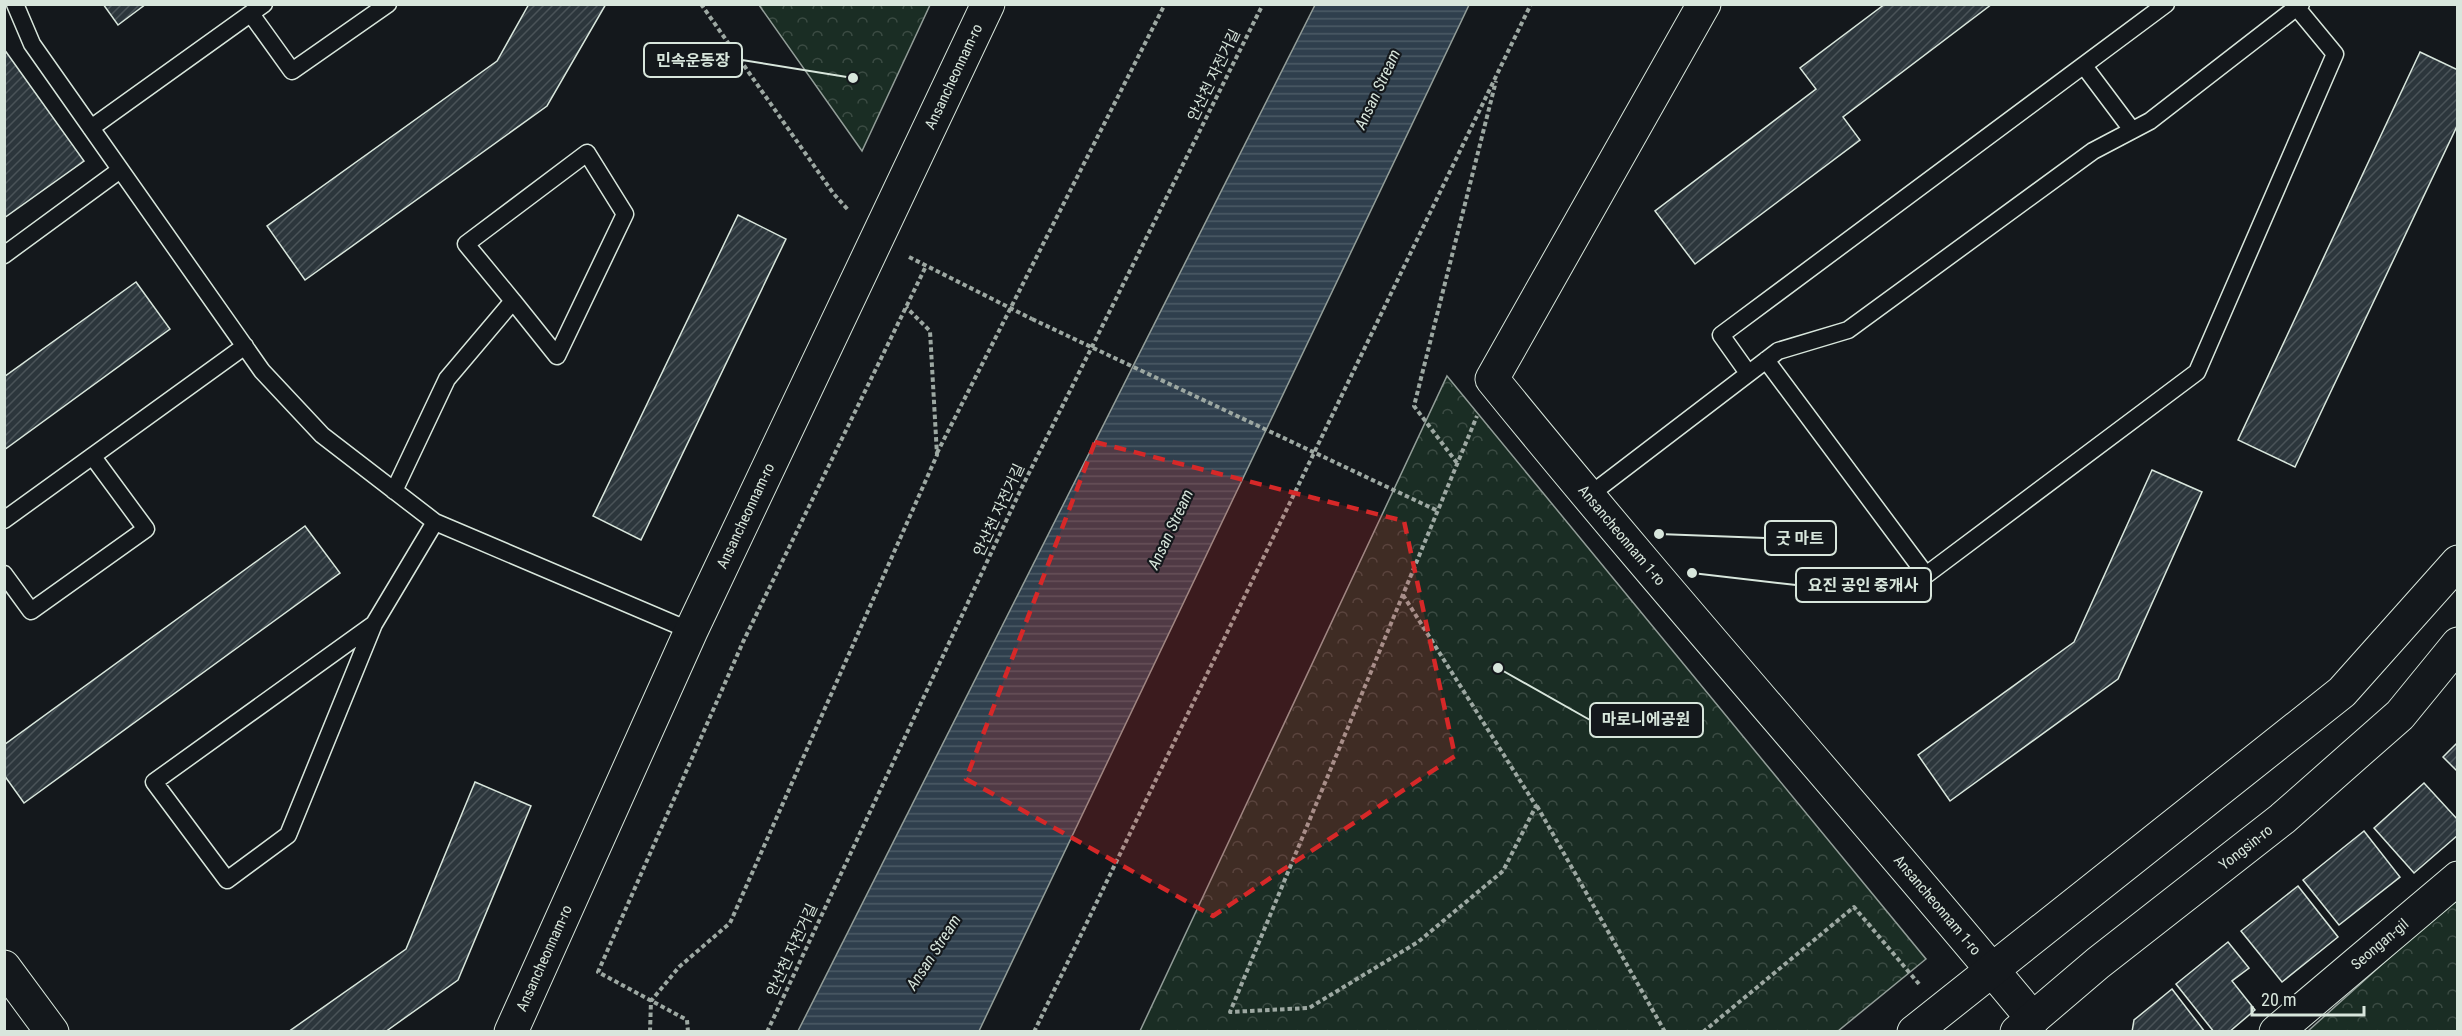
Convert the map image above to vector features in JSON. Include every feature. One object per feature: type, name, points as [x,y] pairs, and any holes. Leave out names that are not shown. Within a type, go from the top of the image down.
[{"type":"street","name":"Ansancheonnam-ro","points":[[511,1032],[690,631],[988,4]]},
{"type":"street","points":[[1492,379],[1704,4]]},
{"type":"street","name":"Ansancheonnam 1-ro","points":[[1492,379],[1587,497],[1992,970],[2031,1027]]},
{"type":"street","points":[[1914,1032],[2342,692],[2457,562]]},
{"type":"street","name":"Yongsin-ro","points":[[2031,1027],[2098,963],[2308,797],[2400,715],[2457,645]]},
{"type":"street","name":"Seongan-gil","points":[[2276,1032],[2457,878]]},
{"type":"street","points":[[4,967],[52,1032]]},
{"type":"lane","points":[[15,4],[32,44],[262,371],[322,435],[435,522],[690,631]]},
{"type":"lane","points":[[91,128],[258,9],[292,71],[388,4]]},
{"type":"lane","points":[[1748,374],[1721,335],[2166,4]]},
{"type":"lane","points":[[1587,497],[1766,360],[1778,351],[1848,330],[2093,151],[2150,121],[2299,6],[2334,54],[2197,372],[1926,575],[1766,360]]},
{"type":"lane","points":[[2084,66],[2132,130]]},
{"type":"lane","points":[[587,153],[625,214],[557,356],[513,301],[466,244],[587,153]]},
{"type":"lane","points":[[4,255],[120,170]]},
{"type":"lane","points":[[394,490],[447,379],[513,301]]},
{"type":"lane","points":[[4,520],[245,346]]},
{"type":"lane","points":[[4,574],[31,611],[146,529],[93,457]]},
{"type":"lane","points":[[374,624],[154,782],[227,880],[288,835],[374,624],[435,522]]},
{"type":"path","points":[[701,4],[833,193],[876,240],[1032,319],[1438,511]]},
{"type":"path","points":[[650,1032],[651,1001],[679,967],[730,923],[937,455],[1165,4]]},
{"type":"path","name":"안산천 자전거길","points":[[767,1032],[1022,487],[1263,4]]},
{"type":"path","points":[[1034,1032],[1531,4]]},
{"type":"path","points":[[1457,464],[1414,406],[1498,73]]},
{"type":"path","points":[[688,1032],[687,1020],[598,972],[744,642],[926,266]]},
{"type":"path","points":[[906,307],[930,331],[937,455]]},
{"type":"path","points":[[1492,379],[1230,1012],[1309,1008],[1418,942],[1503,871],[1536,806]]},
{"type":"path","points":[[1403,595],[1536,806],[1665,1032]]},
{"type":"path","points":[[1704,1032],[1854,907],[1942,1010]]},
{"type":"highlighted area","points":[[1095,442],[1404,521],[1455,756],[1213,916],[966,779]]},
{"type":"green space","points":[[759,5],[930,5],[862,151]]},
{"type":"green space","points":[[1447,376],[1926,959],[1838,1031],[1140,1031]]},
{"type":"green space","points":[[2457,897],[2457,1031],[2308,1031]]},
{"type":"water","name":"Ansan Stream","points":[[1315,5],[1469,5],[979,1031],[798,1031]]},
{"type":"building","points":[[103,4],[146,4],[118,25]]},
{"type":"building","points":[[529,4],[606,4],[547,106],[305,280],[267,226],[497,61]]},
{"type":"building","points":[[1885,4],[1992,4],[1843,117],[1860,140],[1695,264],[1655,211],[1816,89],[1800,68]]},
{"type":"building","points":[[4,49],[84,161],[4,218]]},
{"type":"building","points":[[2420,52],[2458,70],[2458,124],[2295,467],[2238,440]]},
{"type":"building","points":[[738,215],[786,239],[641,540],[593,516]]},
{"type":"building","points":[[136,282],[170,329],[4,450],[4,377]]},
{"type":"building","points":[[2152,470],[2202,492],[2118,679],[1950,801],[1918,755],[2074,642]]},
{"type":"building","points":[[305,526],[340,573],[24,803],[4,775],[4,745]]},
{"type":"building","points":[[2458,742],[2458,772],[2443,757]]},
{"type":"building","points":[[475,782],[531,806],[458,980],[385,1032],[288,1032],[406,949]]},
{"type":"building","points":[[2424,783],[2458,820],[2458,835],[2414,873],[2374,828]]},
{"type":"building","points":[[2364,831],[2400,877],[2339,925],[2303,880]]},
{"type":"building","points":[[2298,886],[2338,937],[2282,982],[2241,931]]},
{"type":"building","points":[[2228,942],[2249,968],[2232,981],[2255,1010],[2229,1032],[2214,1032],[2176,984]]},
{"type":"building","points":[[2172,989],[2205,1032],[2132,1032],[2134,1020]]},
{"type":"place","name":"민속운동장","points":[[853,78]]},
{"type":"place","name":"굿 마트","points":[[1659,534]]},
{"type":"place","name":"요진 공인 중개사","points":[[1692,573]]},
{"type":"place","name":"마로니에공원","points":[[1498,668]]}]
